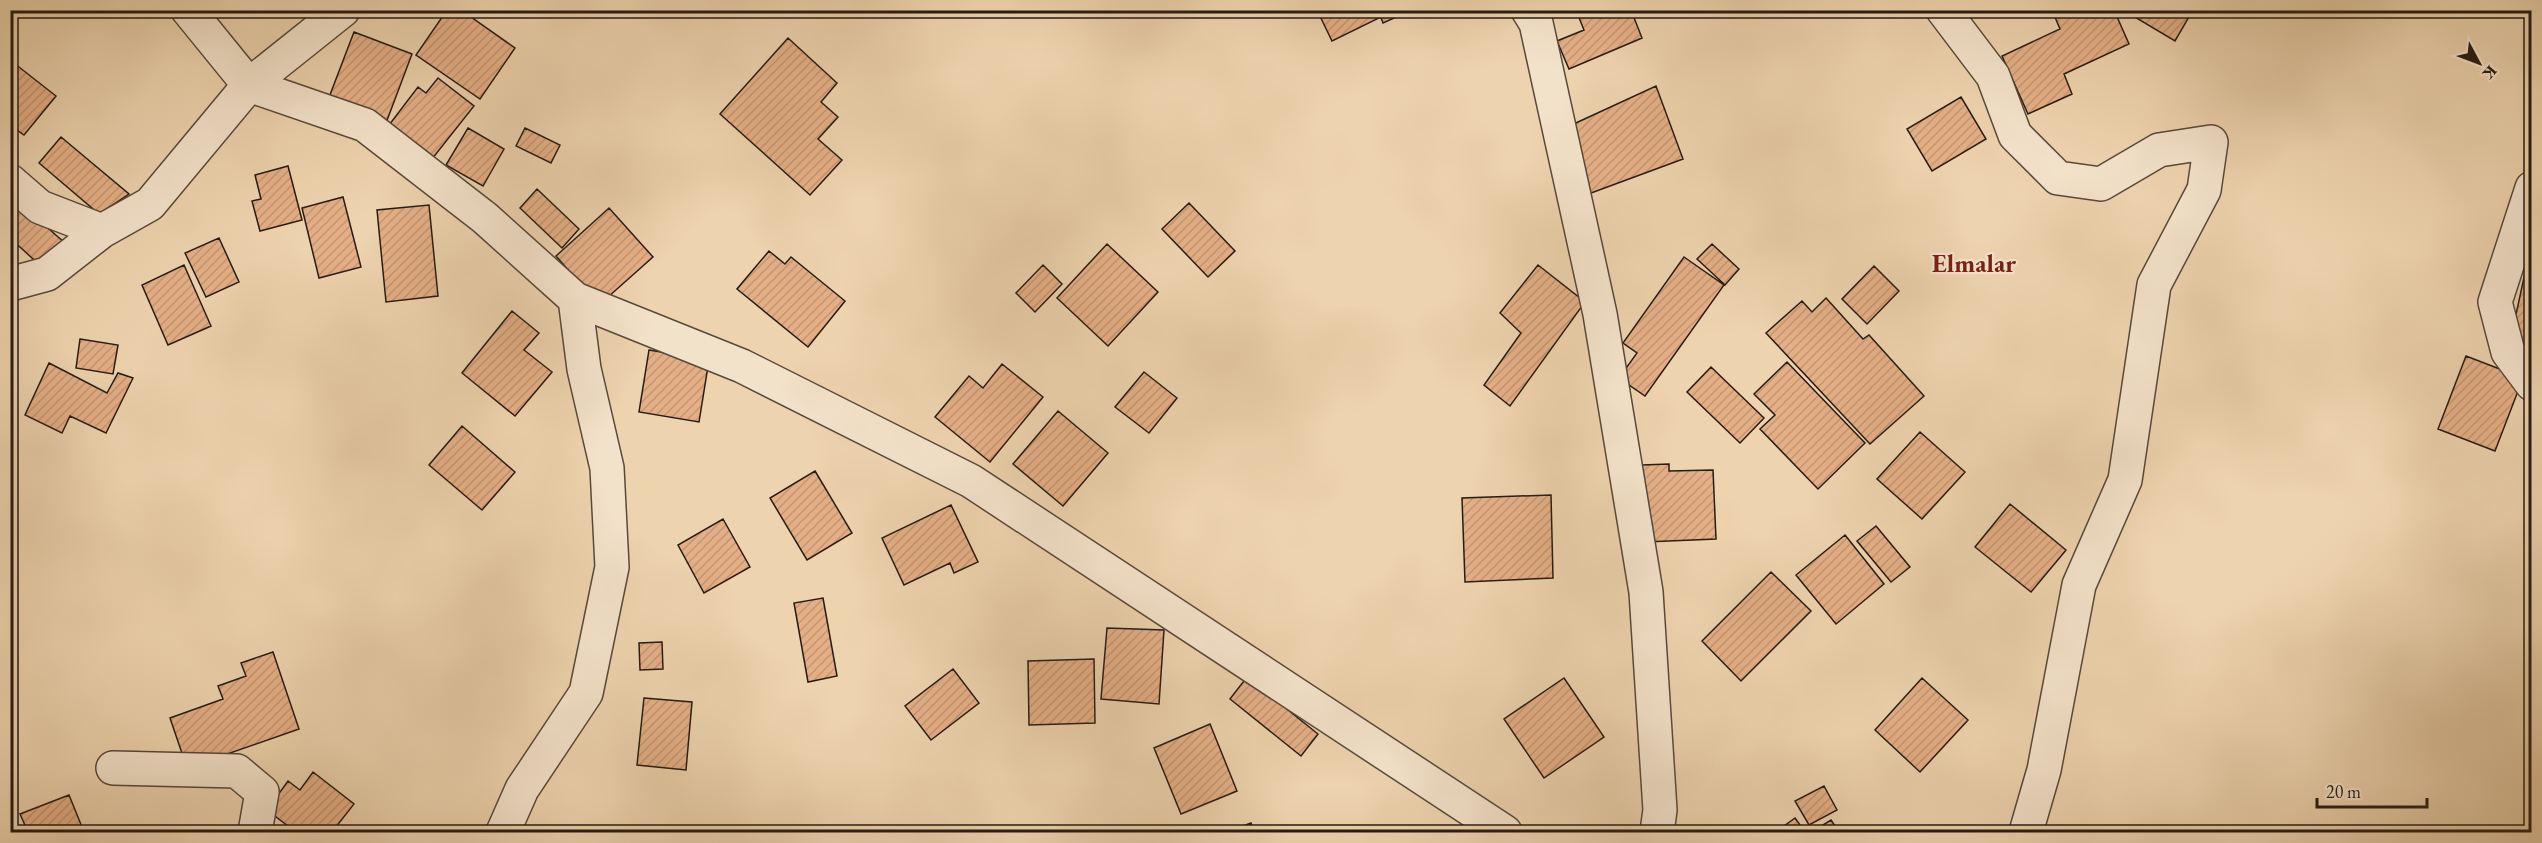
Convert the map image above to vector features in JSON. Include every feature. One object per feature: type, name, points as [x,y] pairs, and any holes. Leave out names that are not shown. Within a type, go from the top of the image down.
[{"type":"street","points":[[188,10],[249,85],[365,125],[485,218],[575,298],[742,366],[971,481],[1505,832]]},
{"type":"street","points":[[10,284],[47,274],[102,231],[150,204],[249,85],[343,10]]},
{"type":"street","points":[[1528,10],[1536,23],[1602,325],[1646,592],[1666,825]]},
{"type":"street","points":[[1943,10],[1993,76],[2015,135],[2058,178],[2101,184],[2158,150],[2211,142],[2204,190],[2154,285],[2125,480],[2079,585],[2043,770],[2026,832]]},
{"type":"street","points":[[10,181],[40,207],[102,231]]},
{"type":"street","points":[[2532,188],[2495,302],[2508,352],[2532,384]]},
{"type":"street","points":[[503,832],[522,789],[586,693],[612,567],[608,468],[585,369],[575,298]]},
{"type":"street","points":[[113,768],[237,771],[262,792],[255,832]]},
{"type":"building","points":[[447,10],[461,10],[515,48],[480,99],[416,55]]},
{"type":"building","points":[[1317,10],[1375,10],[1379,18],[1332,41]]},
{"type":"building","points":[[1378,10],[1412,10],[1383,23]]},
{"type":"building","points":[[1576,10],[1631,10],[1642,38],[1569,69],[1557,41],[1584,30]]},
{"type":"building","points":[[2052,10],[2114,10],[2129,44],[2064,74],[2072,94],[2028,114],[2002,56],[2060,29]]},
{"type":"building","points":[[2123,10],[2193,10],[2175,41]]},
{"type":"building","points":[[354,32],[412,54],[386,123],[328,100]]},
{"type":"building","points":[[788,38],[837,83],[821,102],[838,117],[818,139],[842,160],[810,195],[720,114]]},
{"type":"building","points":[[10,60],[56,96],[24,135],[10,125]]},
{"type":"building","points":[[438,78],[474,106],[432,159],[389,125],[418,87],[426,93]]},
{"type":"building","points":[[1656,86],[1683,159],[1583,196],[1565,128]]},
{"type":"building","points":[[1961,97],[1986,139],[1932,171],[1907,129]]},
{"type":"building","points":[[468,128],[504,149],[483,186],[446,165]]},
{"type":"building","points":[[525,128],[560,145],[551,163],[516,146]]},
{"type":"building","points":[[61,137],[129,194],[99,214],[39,163]]},
{"type":"building","points":[[288,166],[302,220],[260,231],[252,201],[261,199],[255,175]]},
{"type":"building","points":[[537,189],[579,229],[562,248],[520,208]]},
{"type":"building","points":[[10,195],[65,243],[43,268],[10,238]]},
{"type":"building","points":[[343,197],[361,267],[319,278],[302,208]]},
{"type":"building","points":[[1189,203],[1235,251],[1208,277],[1162,229]]},
{"type":"building","points":[[429,205],[438,296],[386,302],[377,210]]},
{"type":"building","points":[[609,208],[653,257],[599,305],[556,256]]},
{"type":"building","points":[[219,238],[239,282],[206,297],[185,253]]},
{"type":"building","points":[[2532,240],[2532,346],[2511,338]]},
{"type":"building","points":[[1107,244],[1158,292],[1108,346],[1057,298]]},
{"type":"building","points":[[1712,244],[1739,269],[1725,285],[1697,259]]},
{"type":"building","points":[[769,251],[785,264],[791,257],[845,301],[808,347],[737,289]]},
{"type":"building","points":[[1684,257],[1724,285],[1645,396],[1619,378],[1637,353],[1623,343]]},
{"type":"building","points":[[184,265],[211,326],[168,345],[142,285]]},
{"type":"building","points":[[1043,265],[1062,284],[1035,312],[1016,293]]},
{"type":"building","points":[[1538,265],[1585,302],[1510,406],[1484,385],[1521,333],[1500,313]]},
{"type":"building","points":[[1874,266],[1899,291],[1867,324],[1842,299]]},
{"type":"building","points":[[1826,298],[1863,339],[1869,335],[1924,396],[1870,444],[1766,333],[1802,301],[1812,312]]},
{"type":"building","points":[[512,311],[539,333],[524,350],[552,372],[515,416],[462,373]]},
{"type":"building","points":[[80,339],[118,345],[113,374],[76,368]]},
{"type":"building","points":[[649,350],[709,360],[699,422],[639,412]]},
{"type":"building","points":[[2466,356],[2523,378],[2495,451],[2438,429]]},
{"type":"building","points":[[1787,362],[1865,443],[1818,489],[1760,429],[1775,415],[1754,394]]},
{"type":"building","points":[[49,363],[107,393],[118,373],[133,378],[106,433],[70,416],[62,433],[25,415]]},
{"type":"building","points":[[1002,364],[1043,397],[990,462],[935,417],[969,376],[983,388]]},
{"type":"building","points":[[1711,367],[1764,418],[1740,443],[1687,392]]},
{"type":"building","points":[[1144,372],[1177,398],[1149,433],[1115,407]]},
{"type":"building","points":[[1058,411],[1108,453],[1063,506],[1013,464]]},
{"type":"building","points":[[462,426],[515,472],[482,510],[429,465]]},
{"type":"building","points":[[1920,432],[1965,472],[1922,519],[1877,479]]},
{"type":"building","points":[[1669,464],[1669,471],[1713,470],[1716,539],[1645,542],[1642,465]]},
{"type":"building","points":[[815,471],[852,533],[807,560],[770,498]]},
{"type":"building","points":[[1551,495],[1553,578],[1465,582],[1462,498]]},
{"type":"building","points":[[2010,504],[2066,550],[2031,592],[1975,547]]},
{"type":"building","points":[[951,505],[978,562],[954,573],[950,563],[904,585],[882,538]]},
{"type":"building","points":[[723,519],[750,567],[704,593],[678,545]]},
{"type":"building","points":[[1876,526],[1910,567],[1891,582],[1857,541]]},
{"type":"building","points":[[1845,535],[1884,584],[1836,624],[1796,575]]},
{"type":"building","points":[[1771,572],[1811,611],[1741,681],[1702,641]]},
{"type":"building","points":[[823,598],[837,676],[808,682],[794,603]]},
{"type":"building","points":[[1107,628],[1164,630],[1159,704],[1101,699]]},
{"type":"building","points":[[662,642],[663,669],[640,670],[639,643]]},
{"type":"building","points":[[273,652],[299,729],[187,768],[170,718],[223,699],[218,686],[246,676],[241,663]]},
{"type":"building","points":[[1094,659],[1095,723],[1029,725],[1028,661]]},
{"type":"building","points":[[953,669],[979,703],[931,740],[905,706]]},
{"type":"building","points":[[1247,677],[1318,734],[1301,756],[1230,699]]},
{"type":"building","points":[[1564,678],[1604,737],[1544,778],[1504,719]]},
{"type":"building","points":[[1922,678],[1968,720],[1920,772],[1875,730]]},
{"type":"building","points":[[644,698],[692,702],[686,770],[637,765]]},
{"type":"building","points":[[1210,724],[1237,791],[1181,814],[1154,748]]},
{"type":"building","points":[[313,772],[354,804],[332,832],[296,832],[267,810],[288,781],[300,790]]},
{"type":"building","points":[[1824,786],[1837,810],[1809,825],[1795,801]]},
{"type":"building","points":[[69,795],[84,832],[28,832],[20,814]]},
{"type":"building","points":[[1795,818],[1805,832],[1776,832]]},
{"type":"building","points":[[1831,820],[1839,832],[1817,832],[1815,830]]},
{"type":"building","points":[[1251,823],[1254,832],[1226,832]]},
{"type":"district","name":"Elmalar","points":[[1974,263]]}]
